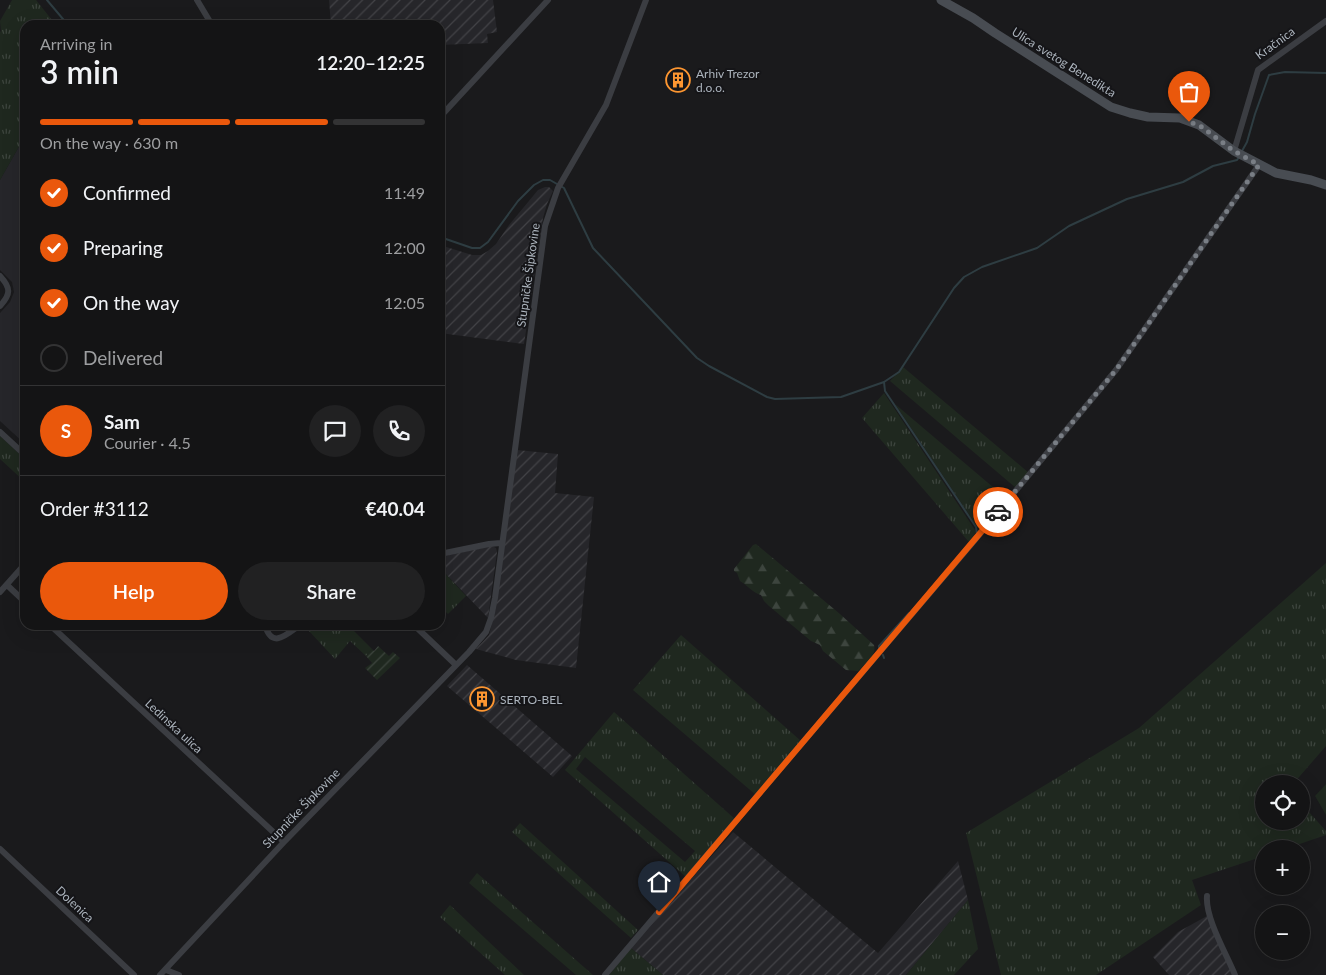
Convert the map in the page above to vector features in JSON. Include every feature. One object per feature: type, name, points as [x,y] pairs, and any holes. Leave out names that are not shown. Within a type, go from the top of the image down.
[{"type":"main road","name":"Ulica svetog Benedikta","points":[[941,0],[974,18],[995,34],[1111,107],[1148,117],[1180,118],[1199,125],[1234,151],[1259,165]]},
{"type":"main road","points":[[1259,165],[1276,173],[1326,185]]},
{"type":"street","points":[[197,0],[209,20]]},
{"type":"street","points":[[445,112],[548,0]]},
{"type":"street","name":"Stupničke Šipkovine","points":[[160,975],[284,842],[456,665],[482,637],[488,627],[495,598],[545,226],[560,185],[606,105],[646,0]]},
{"type":"street","name":"Kračnica","points":[[1234,151],[1258,70],[1326,21]]},
{"type":"street","points":[[605,975],[974,541],[1116,370],[1259,165]]},
{"type":"street","points":[[0,276],[7,284],[8,291],[5,300],[0,306]]},
{"type":"street","points":[[0,432],[20,450]]},
{"type":"street","points":[[445,553],[501,543]]},
{"type":"street","points":[[0,592],[20,570]]},
{"type":"street","points":[[7,585],[20,597]]},
{"type":"street","name":"Ledinska ulica","points":[[55,630],[284,842]]},
{"type":"street","points":[[267,630],[272,637],[277,638],[284,637],[293,630]]},
{"type":"street","points":[[419,630],[456,665]]},
{"type":"street","name":"Dolenica","points":[[0,849],[134,975]]},
{"type":"street","points":[[1207,896],[1207,905],[1212,923],[1235,975]]},
{"type":"street","points":[[166,970],[179,975]]},
{"type":"shaded area","points":[[329,0],[493,0],[497,32],[487,34],[488,43],[445,45],[445,20],[331,20]]},
{"type":"shaded area","points":[[20,145],[20,439],[0,421],[0,313],[10,302],[14,292],[12,282],[0,270],[0,180]]},
{"type":"shaded area","points":[[549,187],[553,191],[543,218],[524,344],[445,334],[445,247],[472,255],[481,255],[488,251],[496,244],[538,190]]},
{"type":"shaded area","points":[[517,450],[558,454],[555,493],[594,497],[576,668],[516,660],[476,649],[489,635],[496,608]]},
{"type":"shaded area","points":[[492,546],[496,548],[488,618],[445,573],[445,556]]},
{"type":"shaded area","points":[[467,665],[572,756],[553,777],[447,686]]},
{"type":"shaded area","points":[[733,832],[878,953],[958,861],[968,900],[906,975],[663,975],[631,948]]},
{"type":"shaded area","points":[[1207,916],[1233,975],[1169,975],[1153,957],[1178,932]]},
{"type":"green space","points":[[12,0],[36,0],[52,20],[20,20],[20,145],[0,180],[1,31],[0,21]]},
{"type":"green space","points":[[903,367],[1029,473],[1016,488],[890,381]]},
{"type":"green space","points":[[884,393],[975,530],[976,532],[969,542],[862,418]]},
{"type":"green space","points":[[895,404],[1007,499],[980,531]]},
{"type":"green space","points":[[0,436],[20,454],[20,477],[0,459]]},
{"type":"green space","points":[[756,544],[874,645],[874,653],[858,671],[846,670],[823,651],[820,645],[811,641],[769,606],[761,595],[755,593],[740,581],[734,569],[753,545]]},
{"type":"green space","points":[[1326,563],[1326,746],[1301,775],[1255,775],[1255,830],[1310,830],[1310,813],[1326,831],[1326,835],[1310,840],[1255,840],[1255,859],[1192,880],[1201,905],[1096,975],[1001,975],[966,833],[1139,728]]},
{"type":"green space","points":[[445,573],[466,596],[448,614],[445,611]]},
{"type":"green space","points":[[353,630],[372,649],[366,656],[350,641],[335,659],[309,631]]},
{"type":"green space","points":[[681,635],[801,741],[756,795],[633,690]]},
{"type":"green space","points":[[378,646],[389,656],[393,652],[400,658],[377,680],[365,668],[372,663],[366,656],[372,649],[374,651]]},
{"type":"green space","points":[[614,712],[735,819],[686,877],[565,770]],"holes":[[[585,757],[695,851],[685,862],[576,769]]]},
{"type":"green space","points":[[1326,784],[1326,815],[1315,796]]},
{"type":"green space","points":[[520,823],[638,930],[631,938],[512,832]]},
{"type":"green space","points":[[477,873],[593,975],[576,975],[469,883]]},
{"type":"green space","points":[[968,900],[978,949],[954,975],[906,975]]},
{"type":"green space","points":[[450,905],[524,975],[505,975],[440,917]]},
{"type":"green space","points":[[631,948],[663,975],[609,975]]},
{"type":"waterway","points":[[47,0],[64,20]]},
{"type":"waterway","points":[[1242,151],[1247,142],[1269,75],[1285,72],[1326,73]]},
{"type":"waterway","points":[[445,239],[472,248],[480,248],[488,242],[518,201],[534,185],[543,180],[550,180],[564,188],[593,248],[697,358],[767,397],[775,399],[841,397],[884,382],[899,372],[954,288],[964,277],[982,267],[1037,248],[1069,226],[1127,199],[1183,182],[1213,166],[1237,160],[1239,157]]},
{"type":"waterway","points":[[884,382],[885,391],[976,527],[977,534]]},
{"type":"waterway","points":[[879,649],[879,646],[909,613]]},
{"type":"way so far","points":[[998,512],[1116,370],[1259,165],[1234,151],[1199,125],[1189,122]]},
{"type":"place","name":"Arhiv Trezor d.o.o.","points":[[678,80]]},
{"type":"place","name":"SERTO-BEL","points":[[482,699]]},
{"type":"route","points":[[659,912],[998,512]]}]
